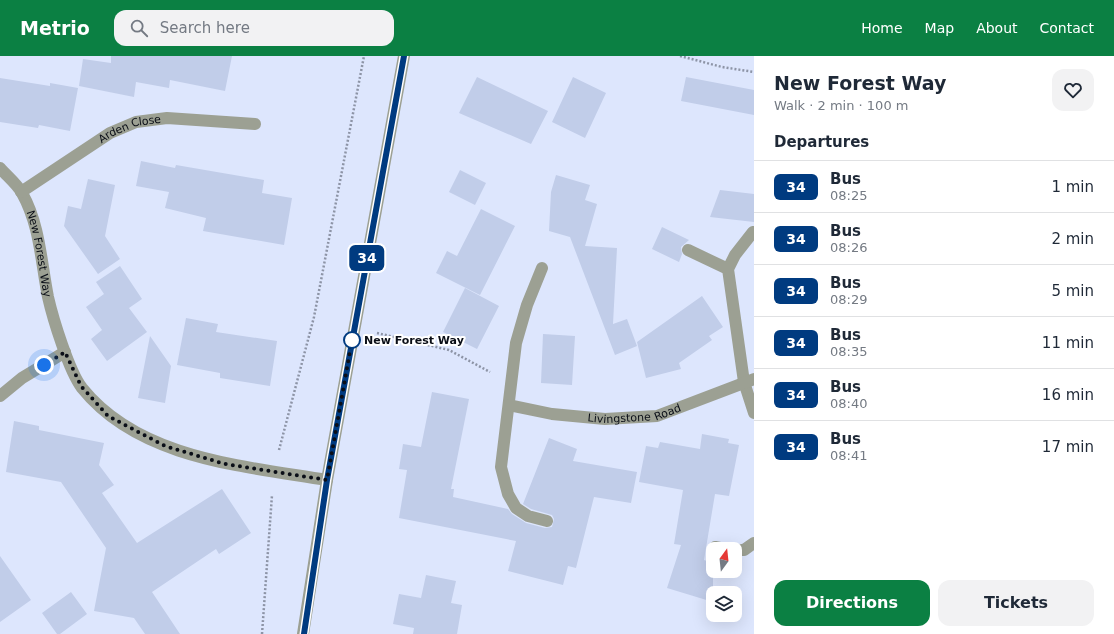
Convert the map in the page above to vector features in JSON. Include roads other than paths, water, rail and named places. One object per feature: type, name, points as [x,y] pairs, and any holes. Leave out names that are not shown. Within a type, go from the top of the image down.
[{"type":"street","points":[[304,634],[327,480],[404,56]]},
{"type":"street","name":"Arden Close","points":[[21,192],[110,133],[136,122],[167,118],[255,124]]},
{"type":"street","name":"New Forest Way","points":[[0,168],[21,192],[37,228],[42,266],[51,308],[65,352],[81,386],[108,416],[165,446],[225,464],[327,480]]},
{"type":"street","points":[[753,232],[735,255],[728,269],[754,413]]},
{"type":"street","points":[[688,250],[728,269]]},
{"type":"street","points":[[542,268],[527,305],[516,343],[501,467],[508,494],[516,508],[528,516],[547,521]]},
{"type":"street","points":[[0,396],[22,378],[65,352]]},
{"type":"street","name":"Livingstone Road","points":[[509,404],[552,414],[605,419],[657,416],[749,380]]},
{"type":"street","points":[[742,550],[754,543]]},
{"type":"place","name":"New Forest Way","points":[[352,340]]}]
